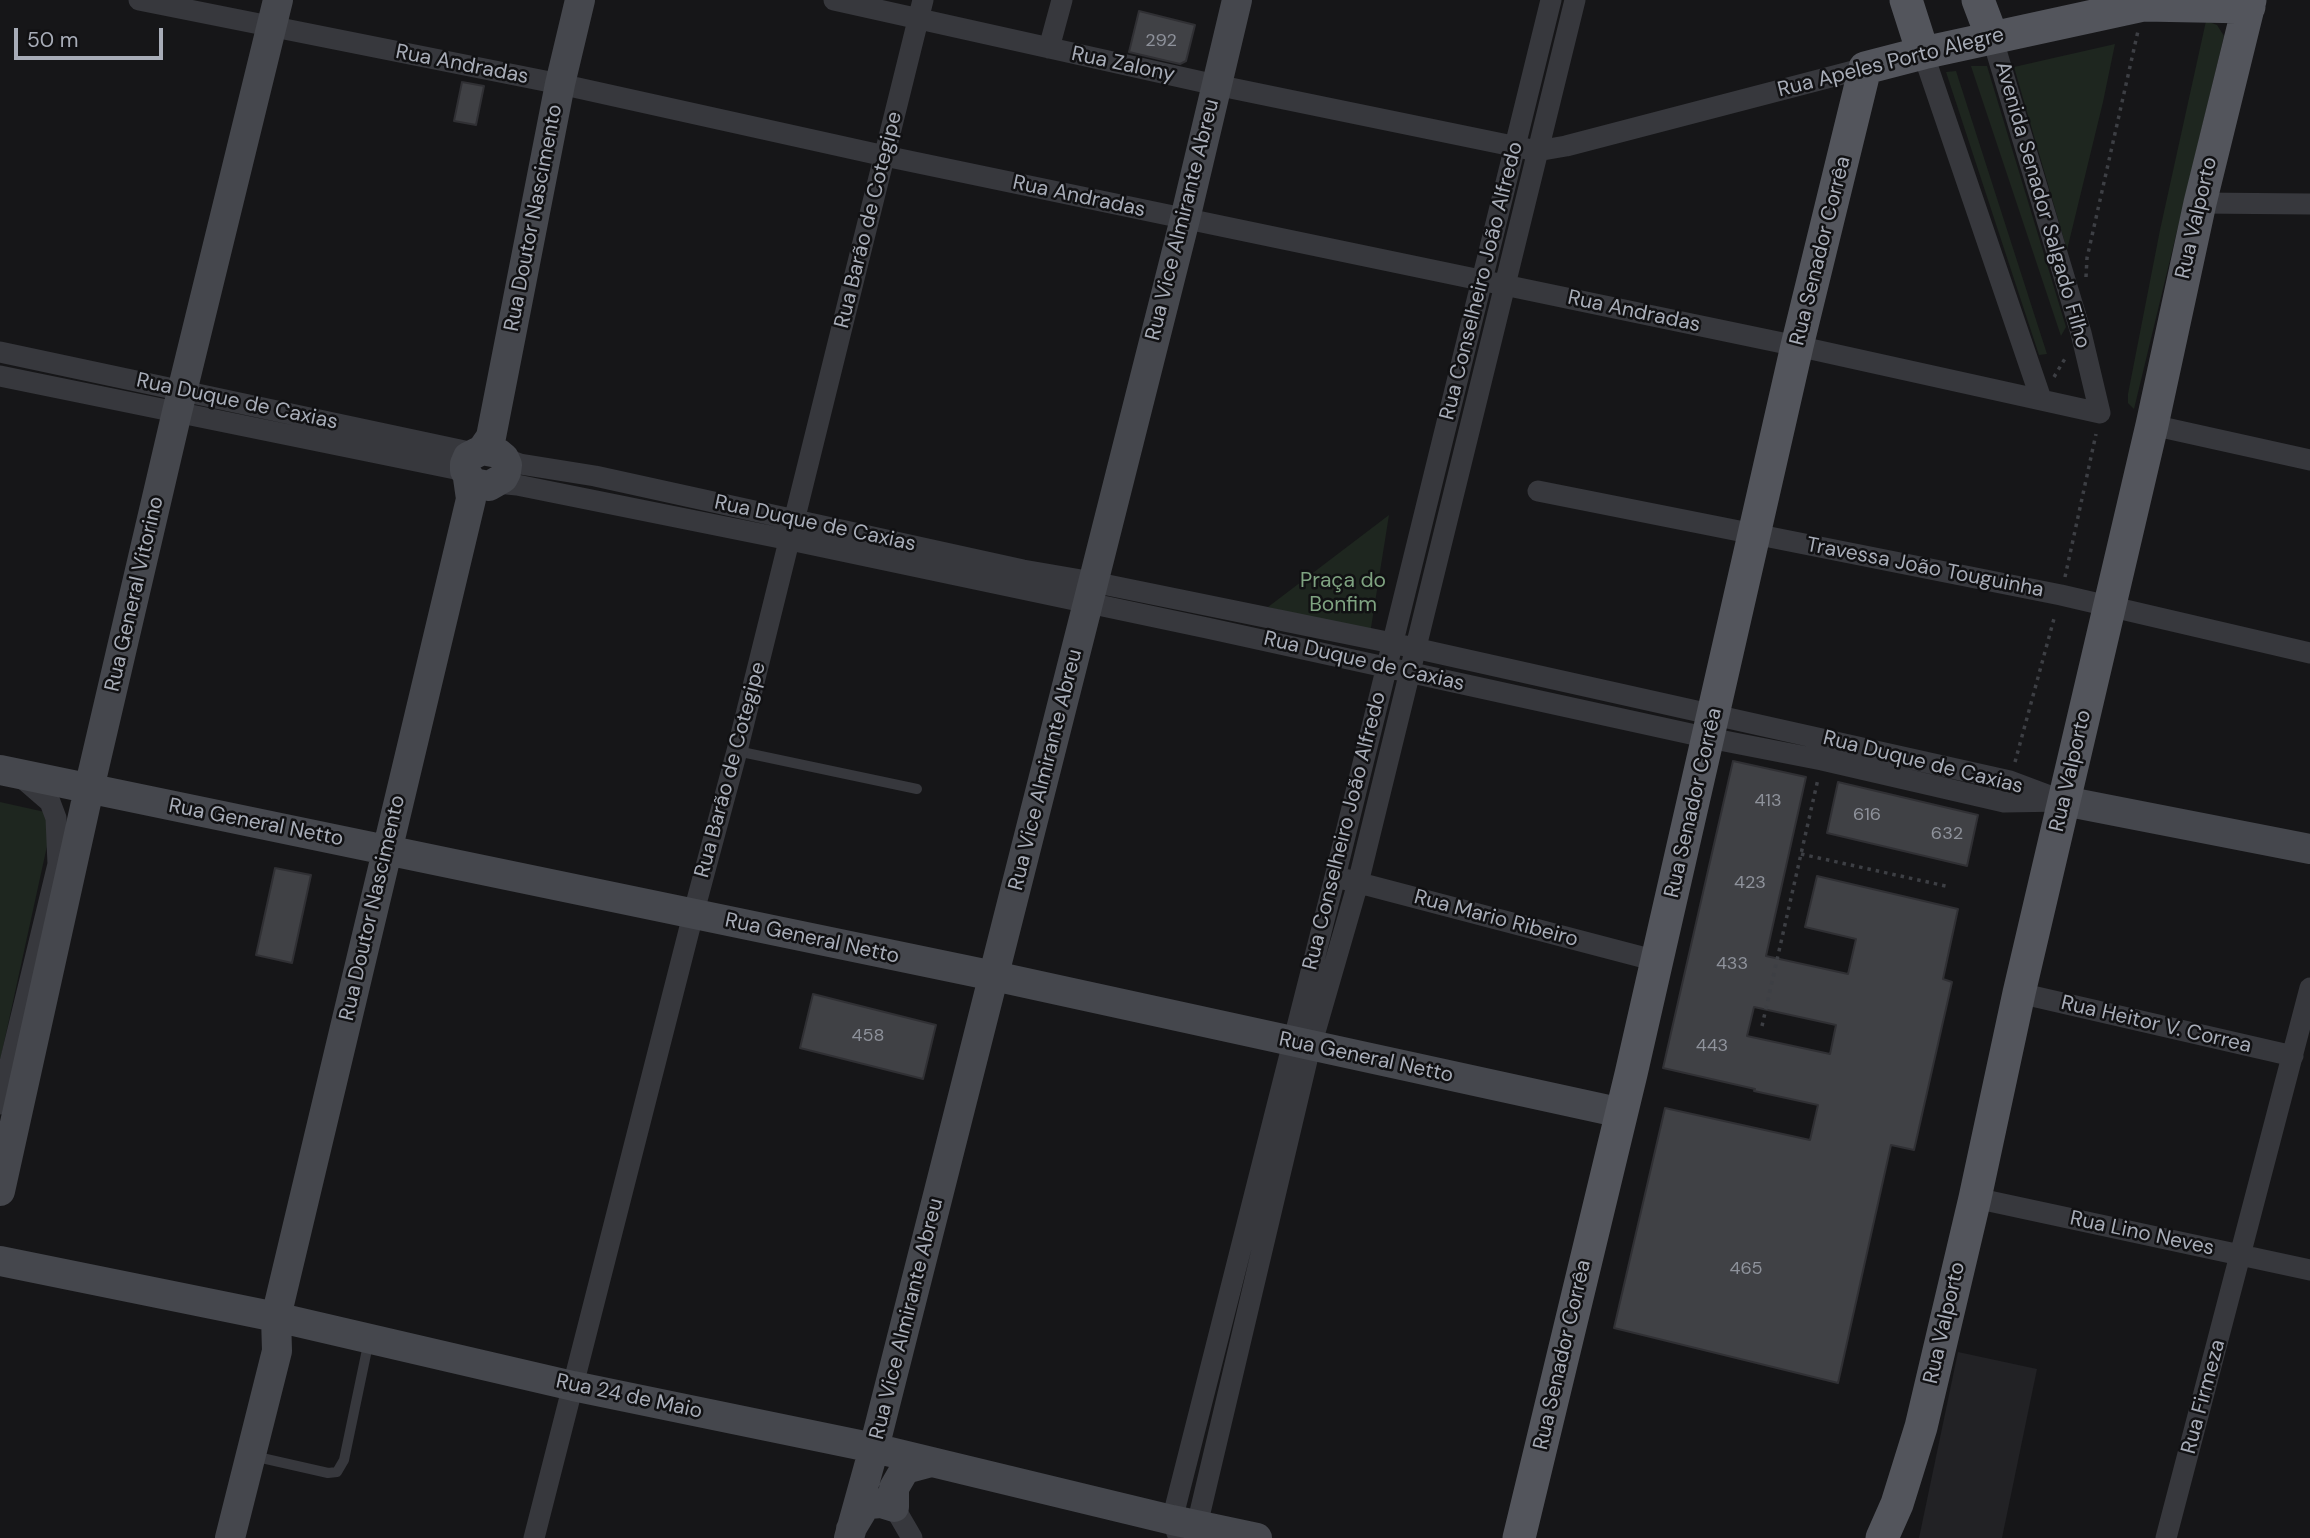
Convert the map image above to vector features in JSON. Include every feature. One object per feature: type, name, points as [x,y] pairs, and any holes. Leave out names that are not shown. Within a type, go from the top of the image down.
[{"type":"main road","points":[[1906,0],[1923,53]]},
{"type":"main road","name":"Avenida Senador Salgado Filho","points":[[1978,0],[1992,37]]},
{"type":"main road","name":"Rua Apeles Porto Alegre","points":[[1866,68],[2145,3],[2250,3]]},
{"type":"main road","name":"Rua Valporto","points":[[1882,1538],[1897,1504],[1921,1427],[2152,425],[2200,203],[2250,3]]},
{"type":"main road","name":"Rua Senador Corrêa","points":[[1519,1538],[1622,1114],[1797,346],[1866,68]]},
{"type":"main road","points":[[1895,1538],[1897,1504]]},
{"type":"street","name":"Rua Andradas","points":[[139,0],[275,14],[560,84],[886,156],[2100,412]]},
{"type":"street","name":"Rua Doutor Nascimento","points":[[230,1538],[276,1351],[276,1318],[386,849],[484,467],[560,84],[580,0]]},
{"type":"street","name":"Rua Zalony","points":[[834,0],[921,10],[1049,48],[1537,151]]},
{"type":"street","points":[[1049,48],[1062,0]]},
{"type":"street","name":"Rua Vice Almirante Abreu","points":[[850,1533],[874,1448],[1091,592],[1237,0]]},
{"type":"street","name":"Rua Conselheiro João Alfredo","points":[[1513,204],[1516,147],[1551,0]]},
{"type":"street","name":"Rua Conselheiro João Alfredo","points":[[1326,953],[1358,883],[1458,472],[1467,390],[1493,283],[1513,204],[1537,151],[1575,0]]},
{"type":"street","name":"Rua Barão de Cotegipe","points":[[534,1538],[793,530],[921,10]]},
{"type":"street","name":"Rua General Vitorino","points":[[0,1191],[89,789],[275,14]]},
{"type":"street","points":[[1544,32],[1566,37]]},
{"type":"street","name":"Avenida Senador Salgado Filho","points":[[1992,37],[2081,333],[2100,412]]},
{"type":"street","points":[[1923,53],[2041,399]]},
{"type":"street","name":"Rua Apeles Porto Alegre","points":[[1537,151],[1566,146],[1866,68]]},
{"type":"street","points":[[2200,203],[2310,204]]},
{"type":"street","name":"Rua Duque de Caxias","points":[[0,352],[98,373],[243,426],[292,436],[336,433]]},
{"type":"street","points":[[61,388],[69,366]]},
{"type":"street","points":[[91,395],[98,373]]},
{"type":"street","name":"Rua Duque de Caxias","points":[[0,376],[91,395],[247,404],[296,414],[336,433],[484,467],[517,485],[696,521],[793,530]]},
{"type":"street","name":"Rua Conselheiro João Alfredo","points":[[1183,1528],[1234,1273],[1263,1202],[1326,953],[1335,877],[1436,467],[1467,390]]},
{"type":"street","points":[[243,426],[247,404]]},
{"type":"street","points":[[292,436],[296,414]]},
{"type":"street","points":[[2152,425],[2310,460]]},
{"type":"street","name":"Rua Duque de Caxias","points":[[484,467],[520,464],[595,476],[701,500],[793,530],[1021,579],[1091,592],[1212,606],[1392,643],[1572,684],[1822,760],[2004,802],[2064,801]]},
{"type":"street","points":[[1436,467],[1458,472]]},
{"type":"street","points":[[590,500],[595,476]]},
{"type":"street","name":"Travessa João Touguinha","points":[[1538,491],[2110,606],[2310,653]]},
{"type":"street","points":[[696,521],[701,500]]},
{"type":"street","name":"Rua Duque de Caxias","points":[[1091,592],[1207,628],[1565,707],[1712,726],[2010,781],[2064,801]]},
{"type":"street","points":[[1207,628],[1212,606]]},
{"type":"street","points":[[1509,694],[1515,671]]},
{"type":"street","points":[[1565,707],[1572,684]]},
{"type":"street","points":[[1362,765],[1385,771]]},
{"type":"street","points":[[0,1104],[58,864],[56,818],[50,802],[9,772]]},
{"type":"street","name":"Rua General Netto","points":[[9,772],[994,976],[1622,1114]]},
{"type":"street","points":[[2064,801],[2310,849]]},
{"type":"street","name":"Rua Mario Ribeiro","points":[[1335,877],[1657,961]]},
{"type":"street","name":"Rua Firmeza","points":[[2166,1538],[2310,988]]},
{"type":"street","name":"Rua Heitor V. Correa","points":[[2019,993],[2293,1056]]},
{"type":"street","name":"Rua Lino Neves","points":[[1975,1198],[2310,1270]]},
{"type":"street","name":"Rua Conselheiro João Alfredo","points":[[1183,1528],[1257,1277],[1263,1202]]},
{"type":"street","name":"Rua 24 de Maio","points":[[0,1261],[276,1318],[573,1386],[874,1448],[1183,1528],[1257,1538]]},
{"type":"street","points":[[1234,1273],[1257,1277]]},
{"type":"street","name":"Rua Doutor Nascimento","points":[[209,1538],[258,1352],[276,1318]]},
{"type":"street","points":[[912,1538],[894,1507],[894,1488],[905,1469],[931,1462]]},
{"type":"street","points":[[850,1533],[863,1509],[869,1504],[881,1503],[894,1507]]},
{"type":"lane","points":[[737,751],[917,789]]},
{"type":"lane","points":[[250,1456],[328,1473],[337,1472],[344,1460],[370,1339]]},
{"type":"path","points":[[2085,283],[2087,258],[2145,3]]},
{"type":"path","points":[[2041,399],[2081,333]]},
{"type":"path","points":[[1762,1026],[1822,760]]},
{"type":"path","points":[[1801,854],[1950,887]]},
{"type":"shaded area","points":[[1958,1352],[2037,1369],[2002,1538],[1919,1538]]},
{"type":"green space","points":[[2206,21],[2217,25],[2224,36],[2134,409],[2128,403],[2128,394],[2160,230]]},
{"type":"green space","points":[[2115,44],[2103,102],[2067,250],[2014,67]]},
{"type":"green space","points":[[1971,66],[1987,66],[2066,327],[2061,336]]},
{"type":"green space","points":[[1956,71],[2047,354],[2039,355],[1946,72]]},
{"type":"green space","name":"Praça do Bonfim","points":[[1389,515],[1370,634],[1268,607]]},
{"type":"green space","points":[[0,802],[54,814],[0,1061]]},
{"type":"building","points":[[1139,11],[1195,25],[1186,61],[1180,64],[1129,52]]},
{"type":"building","points":[[462,82],[484,86],[476,125],[454,121]]},
{"type":"building","points":[[1733,761],[1806,777],[1766,956],[1848,974],[1856,939],[1805,927],[1817,876],[1958,909],[1943,979],[1952,982],[1914,1150],[1891,1145],[1838,1383],[1614,1328],[1665,1108],[1810,1140],[1818,1105],[1663,1068]],"holes":[[[1754,1007],[1836,1025],[1830,1054],[1747,1036]]]},
{"type":"building","points":[[1838,782],[1978,815],[1967,866],[1827,833]]},
{"type":"building","points":[[275,868],[311,875],[292,963],[256,955]]},
{"type":"building","points":[[813,994],[936,1025],[923,1079],[800,1048]]}]
